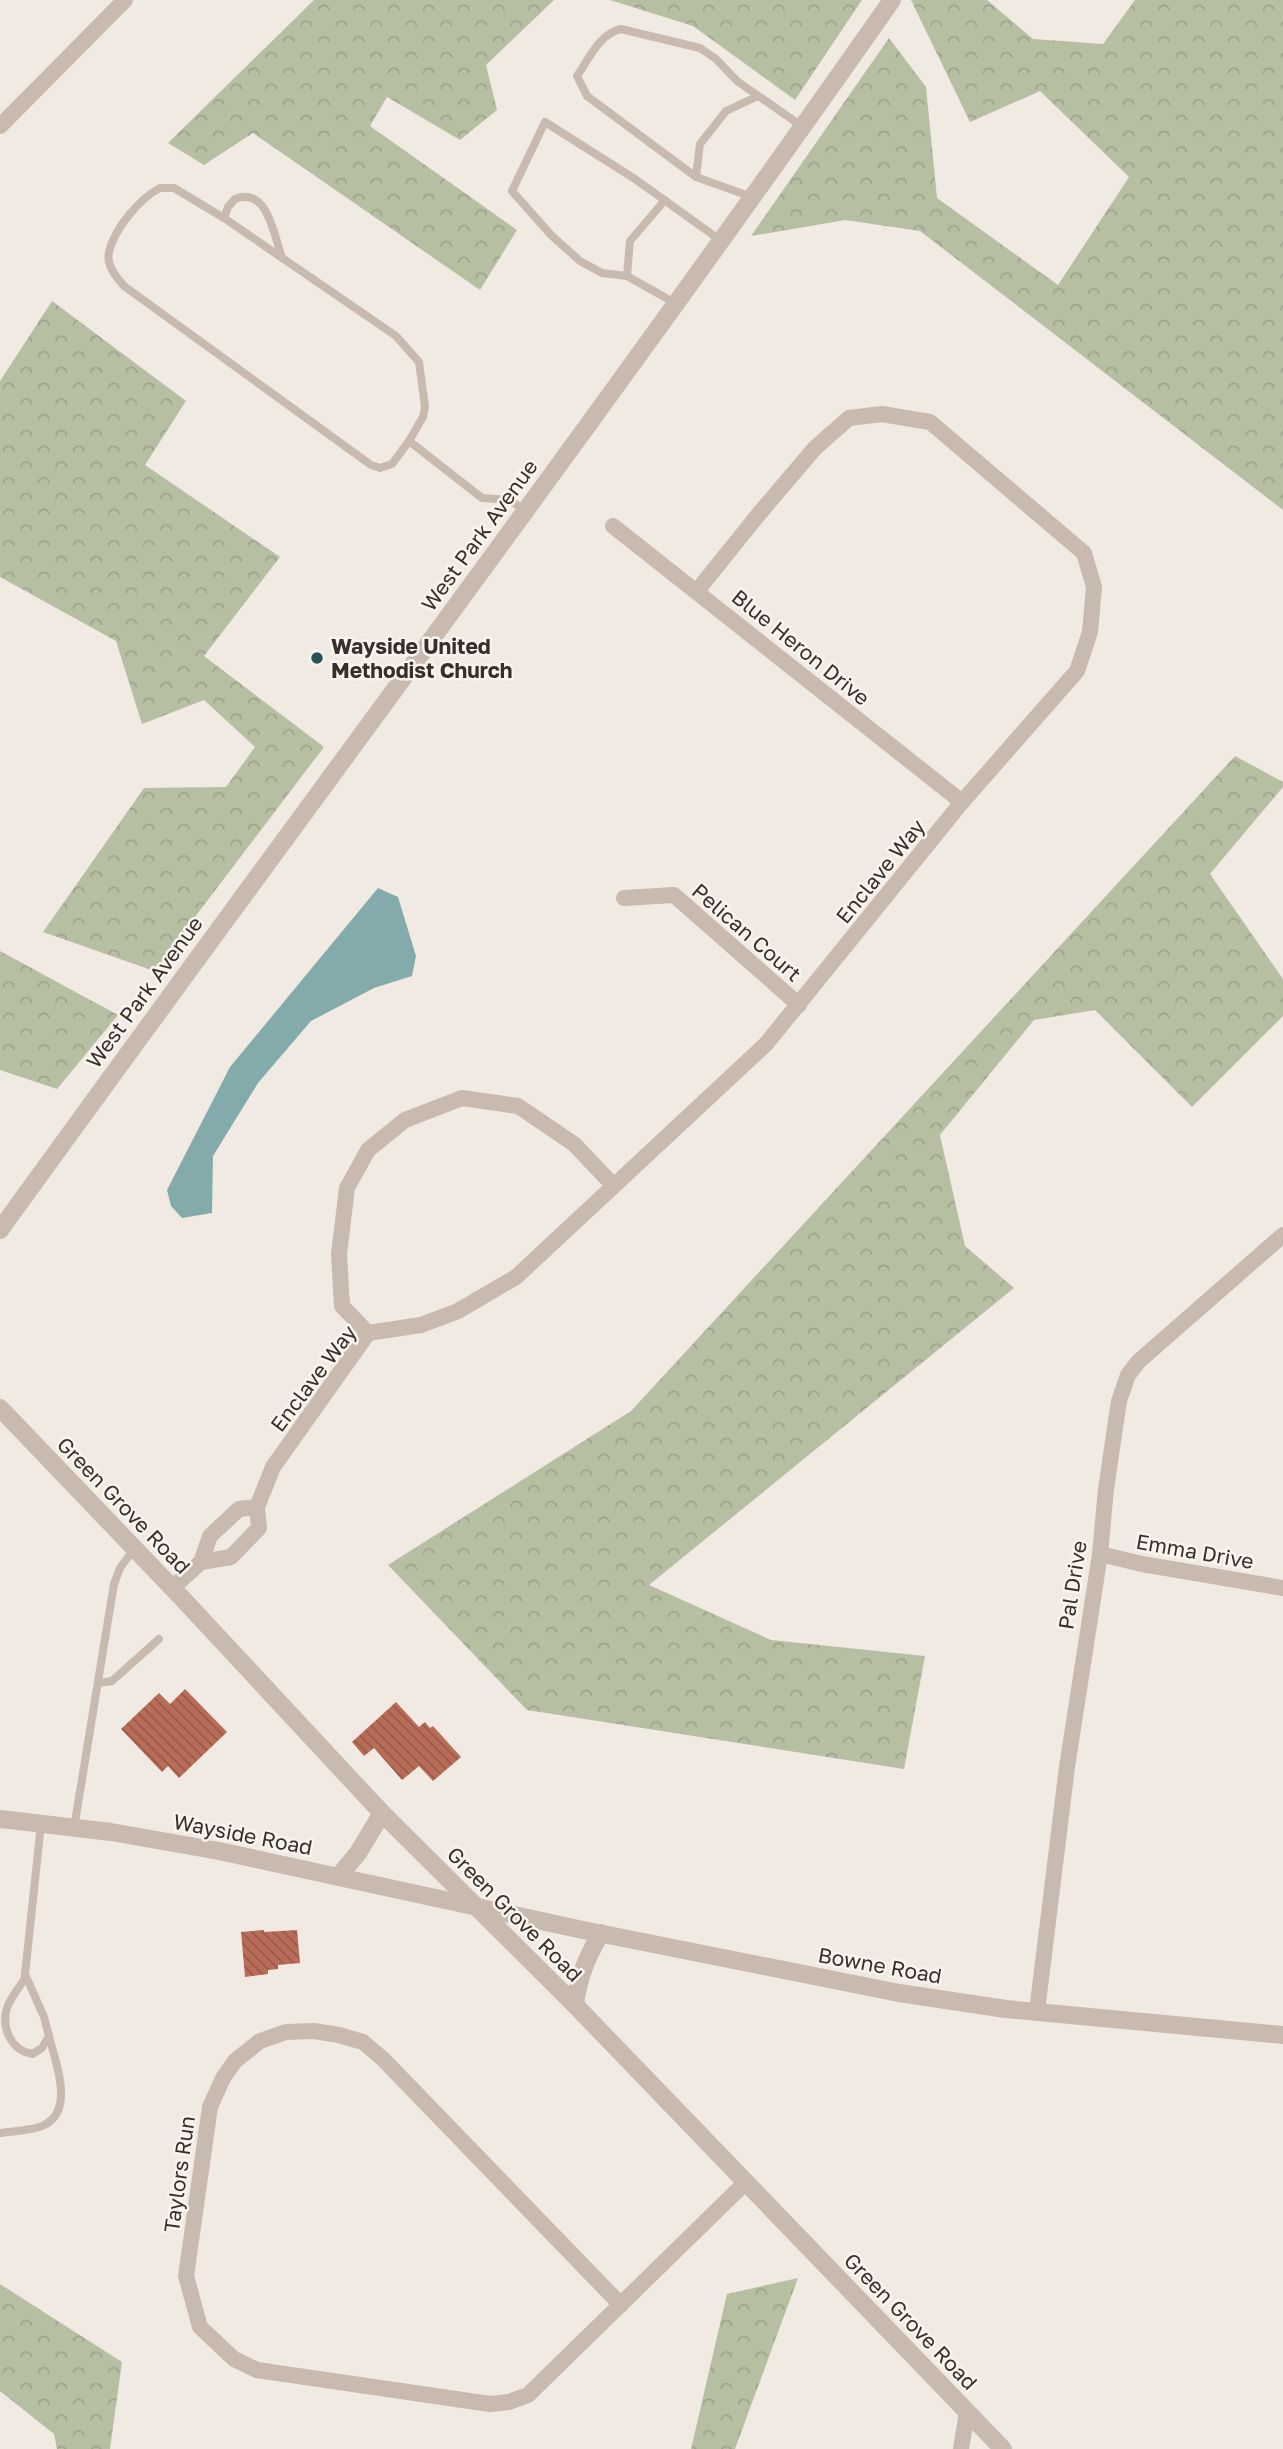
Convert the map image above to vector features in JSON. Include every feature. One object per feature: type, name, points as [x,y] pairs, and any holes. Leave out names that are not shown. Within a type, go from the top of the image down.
[{"type":"street","points":[[0,126],[125,0]]},
{"type":"street","name":"West Park Avenue","points":[[0,1230],[803,127],[892,0]]},
{"type":"street","name":"Enclave Way","points":[[201,1562],[230,1557],[259,1528],[257,1507],[273,1468],[368,1333],[421,1325],[458,1311],[516,1277],[766,1044],[962,802],[1077,671],[1090,632],[1094,587],[1084,553],[930,422],[882,414],[849,418],[815,448],[697,591]]},
{"type":"street","name":"Blue Heron Drive","points":[[613,526],[962,802]]},
{"type":"street","name":"Pelican Court","points":[[624,898],[674,895],[799,1005]]},
{"type":"street","points":[[368,1333],[342,1306],[339,1254],[347,1188],[368,1150],[405,1120],[462,1098],[518,1106],[575,1144],[613,1185]]},
{"type":"street","name":"Pal Drive","points":[[1037,2011],[1067,1767],[1100,1554],[1119,1401],[1128,1375],[1139,1362],[1283,1235]]},
{"type":"street","name":"Green Grove Road","points":[[0,1408],[382,1813],[575,2005],[1003,2449]]},
{"type":"street","name":"Enclave Way","points":[[172,1588],[201,1562],[210,1536],[239,1510],[257,1507]]},
{"type":"street","name":"Emma Drive","points":[[1100,1554],[1142,1564],[1283,1588]]},
{"type":"street","points":[[339,1876],[358,1853],[382,1813]]},
{"type":"street","name":"Wayside Road","points":[[0,1819],[219,1851],[474,1906]]},
{"type":"street","name":"Bowne Road","points":[[474,1906],[899,1993],[1006,2009],[1283,2035]]},
{"type":"street","points":[[575,2005],[586,1958],[601,1933]]},
{"type":"street","name":"Taylors Run","points":[[621,2305],[383,2059],[363,2042],[314,2031],[286,2032],[260,2041],[236,2061],[223,2078],[210,2107],[186,2276],[200,2327],[233,2360],[257,2370],[491,2404],[509,2402],[528,2395],[621,2305],[745,2183]]},
{"type":"street","points":[[961,2449],[967,2412]]},
{"type":"lane","points":[[752,197],[696,177],[587,96],[577,76],[604,36],[621,29],[700,48],[716,59],[737,81],[803,127]]},
{"type":"lane","points":[[696,177],[700,144],[726,111],[758,96]]},
{"type":"lane","points":[[675,303],[626,276],[602,273],[580,261],[551,235],[512,191],[545,122],[635,179],[720,240]]},
{"type":"lane","points":[[160,188],[174,188],[282,258],[396,336],[415,355],[422,378],[425,407],[423,417],[410,441],[392,464],[380,468],[371,465],[124,286],[113,273],[109,251],[118,233],[147,194],[160,188]]},
{"type":"lane","points":[[224,218],[228,206],[235,199],[251,197],[259,201],[267,213],[282,258]]},
{"type":"lane","points":[[626,276],[630,241],[665,200]]},
{"type":"lane","points":[[410,441],[482,498],[510,500],[524,511]]},
{"type":"lane","points":[[74,1828],[114,1584],[120,1567],[134,1549]]},
{"type":"lane","points":[[99,1684],[112,1681],[159,1639]]},
{"type":"lane","points":[[41,1824],[25,1974],[7,2008],[6,2031],[14,2045],[32,2054],[42,2048],[49,2037]]},
{"type":"lane","points":[[0,2133],[42,2126],[60,2109],[61,2097],[44,2017],[25,1974]]},
{"type":"green space","points":[[314,0],[554,0],[486,65],[497,110],[460,140],[387,97],[370,126],[517,230],[480,290],[253,133],[204,165],[168,143]]},
{"type":"green space","points":[[610,0],[862,0],[795,100],[693,26]]},
{"type":"green space","points":[[911,0],[987,0],[1033,39],[1103,44],[1135,0],[1283,0],[1283,510],[920,231],[845,220],[751,236],[889,38],[926,87],[937,198],[1058,285],[1129,177],[1040,91],[970,122]]},
{"type":"green space","points":[[52,301],[186,401],[145,465],[280,557],[204,656],[324,747],[154,971],[43,932],[144,788],[226,787],[255,747],[204,700],[142,724],[116,641],[0,577],[0,381]]},
{"type":"green space","points":[[1235,756],[1283,782],[1283,787],[1210,874],[1283,979],[1283,1016],[1192,1107],[1095,1010],[1034,1020],[940,1135],[965,1246],[1014,1288],[649,1585],[771,1640],[925,1656],[904,1769],[527,1710],[388,1565],[631,1411]]},
{"type":"green space","points":[[0,951],[118,1015],[57,1089],[0,1070]]},
{"type":"green space","points":[[798,2278],[735,2449],[691,2449],[727,2294]]},
{"type":"green space","points":[[0,2284],[122,2362],[110,2449],[57,2449],[54,2434],[0,2391]]},
{"type":"water","points":[[378,888],[398,897],[416,956],[412,976],[374,988],[311,1021],[258,1083],[213,1156],[212,1213],[182,1218],[171,1206],[167,1190],[230,1067]]},
{"type":"building","points":[[185,1689],[227,1732],[179,1778],[168,1766],[162,1772],[121,1729],[159,1693],[170,1704]]},
{"type":"building","points":[[396,1702],[419,1727],[425,1722],[430,1728],[433,1726],[461,1757],[433,1781],[419,1766],[402,1780],[374,1748],[364,1756],[352,1742]]},
{"type":"building","points":[[297,1930],[300,1963],[278,1965],[278,1969],[268,1970],[268,1974],[245,1977],[241,1932]]},
{"type":"place","name":"Wayside United Methodist Church","points":[[317,658]]}]
